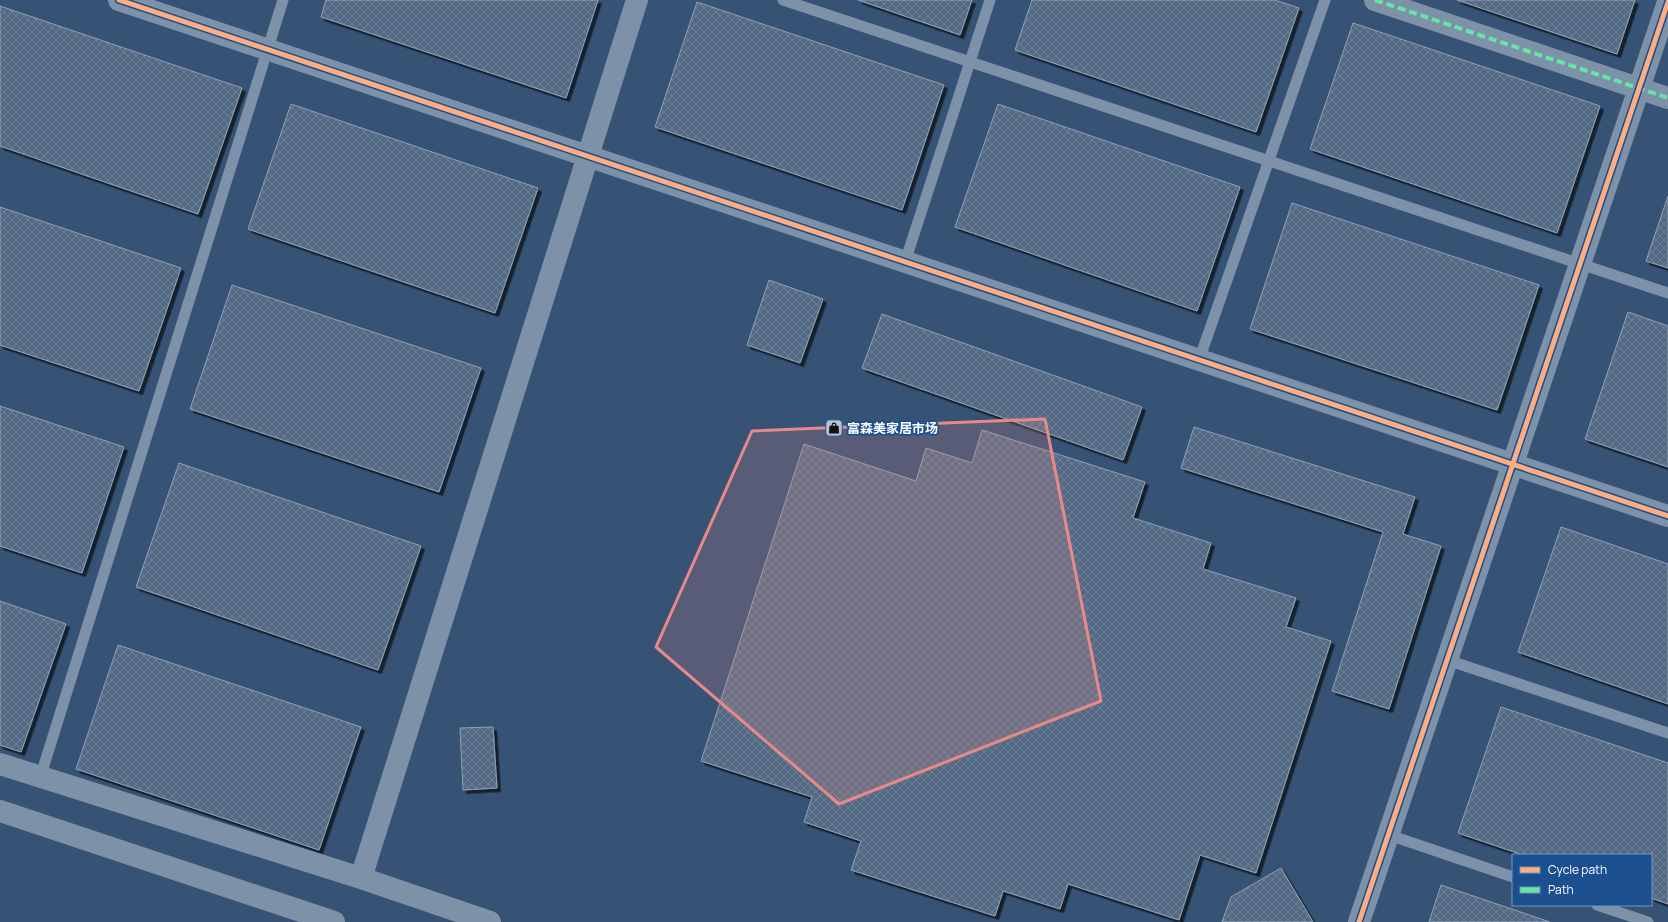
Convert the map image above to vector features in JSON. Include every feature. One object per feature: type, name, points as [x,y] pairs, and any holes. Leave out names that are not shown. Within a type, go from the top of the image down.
[{"type":"street","points":[[120,0],[1668,516]]},
{"type":"street","points":[[360,878],[637,0]]},
{"type":"street","points":[[1375,0],[1668,98]]},
{"type":"street","points":[[1359,922],[1668,2]]},
{"type":"street","points":[[0,764],[40,778],[360,878],[490,922]]},
{"type":"street","points":[[0,811],[334,922]]},
{"type":"lane","points":[[40,778],[283,0]]},
{"type":"lane","points":[[783,0],[1668,293]]},
{"type":"lane","points":[[905,262],[990,0]]},
{"type":"lane","points":[[1199,360],[1325,0]]},
{"type":"lane","points":[[1447,660],[1668,733]]},
{"type":"lane","points":[[1388,835],[1512,877]]},
{"type":"lane","points":[[1600,906],[1648,922]]},
{"type":"highlighted area","points":[[1045,419],[1101,701],[839,804],[656,647],[752,431]]},
{"type":"building","points":[[326,0],[598,0],[566,98],[321,17]]},
{"type":"building","points":[[858,0],[972,0],[960,35]]},
{"type":"building","points":[[1032,0],[1275,0],[1299,8],[1256,132],[1015,50]]},
{"type":"building","points":[[1457,0],[1635,0],[1617,54]]},
{"type":"building","points":[[697,2],[944,85],[902,210],[655,127]]},
{"type":"building","points":[[0,6],[242,88],[198,214],[0,146]]},
{"type":"building","points":[[1353,23],[1600,106],[1557,233],[1310,149]]},
{"type":"building","points":[[291,104],[538,188],[495,313],[248,229]]},
{"type":"building","points":[[998,104],[1240,187],[1197,311],[955,227]]},
{"type":"building","points":[[1668,196],[1668,268],[1646,261]]},
{"type":"building","points":[[1292,203],[1539,285],[1497,410],[1250,329]]},
{"type":"building","points":[[0,207],[181,268],[139,391],[0,345]]},
{"type":"building","points":[[769,280],[823,299],[800,363],[747,345]]},
{"type":"building","points":[[232,285],[481,368],[439,492],[190,409]]},
{"type":"building","points":[[1628,312],[1668,326],[1668,467],[1585,439]]},
{"type":"building","points":[[882,314],[1142,407],[1123,460],[862,368]]},
{"type":"building","points":[[0,406],[124,447],[82,573],[0,546]]},
{"type":"building","points":[[1194,427],[1415,497],[1403,534],[1441,546],[1389,709],[1332,691],[1383,532],[1181,468]]},
{"type":"building","points":[[982,430],[1145,482],[1133,518],[1211,543],[1203,569],[1296,598],[1286,627],[1331,641],[1256,873],[1200,855],[1179,920],[1068,884],[1060,909],[1003,891],[995,916],[851,870],[861,841],[804,822],[812,797],[701,761],[804,444],[916,481],[926,448],[972,463]]},
{"type":"building","points":[[179,463],[421,546],[378,670],[136,587]]},
{"type":"building","points":[[1561,527],[1668,564],[1668,704],[1518,652]]},
{"type":"building","points":[[0,601],[66,624],[21,752],[0,745]]},
{"type":"building","points":[[118,645],[361,727],[319,850],[76,769]]},
{"type":"building","points":[[1501,707],[1668,763],[1668,904],[1652,898],[1652,854],[1520,854],[1458,833]]},
{"type":"building","points":[[493,727],[497,788],[463,790],[460,728]]},
{"type":"building","points":[[1281,868],[1313,922],[1222,922],[1231,897]]},
{"type":"building","points":[[1441,885],[1550,922],[1429,922]]},
{"type":"marked path","points":[[1375,0],[1668,98]]},
{"type":"cycle path","points":[[119,0],[1668,516]]},
{"type":"cycle path","points":[[1359,922],[1668,2]]},
{"type":"place","name":"富森美家居市场","points":[[834,428]]}]
